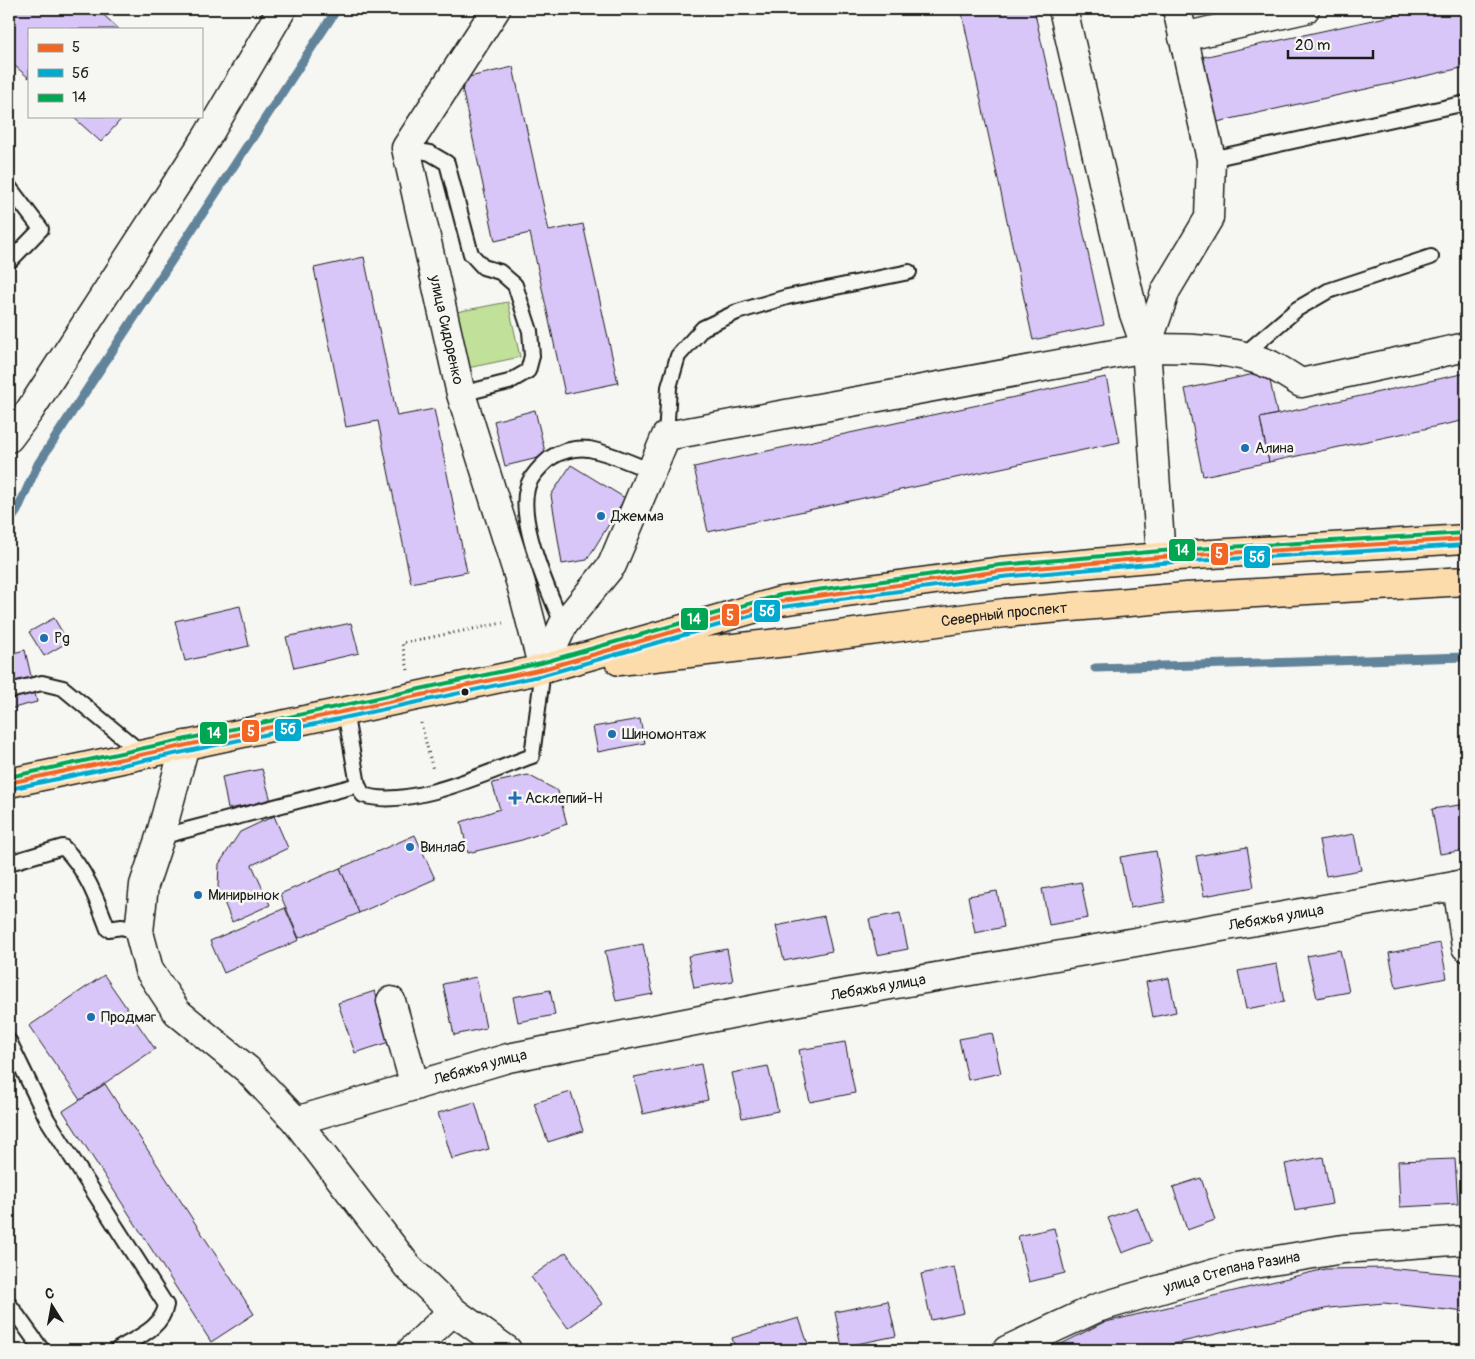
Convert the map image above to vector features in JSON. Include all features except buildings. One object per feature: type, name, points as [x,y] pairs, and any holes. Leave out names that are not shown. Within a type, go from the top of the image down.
[{"type":"main road","name":"Северный проспект","points":[[9,783],[543,670],[781,600],[1001,571],[1161,557],[1466,539]]},
{"type":"main road","name":"Северный проспект","points":[[543,670],[788,642],[1006,613],[1186,597],[1466,582]]},
{"type":"street","points":[[9,438],[30,410],[207,137],[282,9]]},
{"type":"street","points":[[406,148],[496,9]]},
{"type":"street","points":[[1064,9],[1133,312],[1146,348],[1161,557]]},
{"type":"street","points":[[1146,348],[1166,290],[1209,218],[1211,159],[1177,9]]},
{"type":"street","points":[[1182,37],[1305,9]]},
{"type":"street","name":"улица Сидоренко","points":[[406,148],[461,394],[521,584],[543,670]]},
{"type":"street","points":[[543,670],[563,625],[612,565],[666,436],[1146,348],[1196,349],[1241,357],[1271,365],[1301,383],[1466,347]]},
{"type":"street","points":[[185,745],[160,837],[144,885],[139,932],[149,970],[177,1012],[248,1070],[296,1121],[408,1267],[453,1311],[507,1350]]},
{"type":"street","points":[[1462,884],[1466,947]]},
{"type":"street","name":"Лебяжья улица","points":[[296,1121],[508,1058],[771,1006],[1462,884]]},
{"type":"street","points":[[391,1001],[415,1086]]},
{"type":"street","name":"улица Степана Разина","points":[[1007,1350],[1097,1308],[1236,1267],[1343,1249],[1466,1240]]},
{"type":"street","points":[[412,1350],[453,1311]]},
{"type":"lane","points":[[1211,159],[1466,103]]},
{"type":"lane","points":[[406,148],[430,153],[447,163],[471,254],[483,267],[500,272],[515,285],[530,331],[532,356],[528,372],[509,382],[461,394]]},
{"type":"lane","points":[[9,188],[41,229],[9,262]]},
{"type":"lane","points":[[1241,357],[1297,309],[1328,291],[1431,257]]},
{"type":"lane","points":[[666,436],[669,387],[678,356],[703,328],[737,312],[787,297],[909,272]]},
{"type":"lane","points":[[563,625],[538,566],[525,506],[527,488],[542,465],[557,454],[573,450],[588,449],[651,471]]},
{"type":"lane","points":[[345,711],[358,785],[363,795],[373,798],[411,796],[438,790],[532,756],[543,670]]},
{"type":"lane","points":[[9,691],[42,684],[63,688],[143,754]]},
{"type":"lane","points":[[160,837],[358,785]]},
{"type":"lane","points":[[9,862],[63,848],[74,857],[87,880],[108,929],[122,928],[139,932]]},
{"type":"lane","points":[[9,1041],[47,1119],[166,1305],[164,1315],[158,1324],[117,1350]]},
{"type":"lane","points":[[9,1304],[42,1350]]},
{"type":"green space","points":[[508,302],[520,357],[463,369],[451,313]]},
{"type":"waterway","points":[[9,522],[17,511],[38,464],[337,9]]},
{"type":"waterway","points":[[1095,668],[1466,657]]},
{"type":"transit line","name":"14","points":[[9,777],[541,663],[780,595],[1000,565],[1161,551],[1466,533]]},
{"type":"transit line","name":"5","points":[[9,783],[543,669],[781,601],[1001,571],[1161,557],[1466,539]]},
{"type":"transit line","name":"5б","points":[[10,789],[544,675],[782,607],[1002,577],[1161,563],[1466,545]]},
{"type":"place","name":"Алина","points":[[1245,448]]},
{"type":"place","name":"Джемма","points":[[601,516]]},
{"type":"place","name":"Pg","points":[[44,638]]},
{"type":"place","name":"Шиномонтаж","points":[[612,734]]},
{"type":"place","name":"Асклепий-Н","points":[[515,798]]},
{"type":"place","name":"Винлаб","points":[[410,847]]},
{"type":"place","name":"Минирынок","points":[[198,895]]},
{"type":"place","name":"Продмаг","points":[[91,1017]]}]
